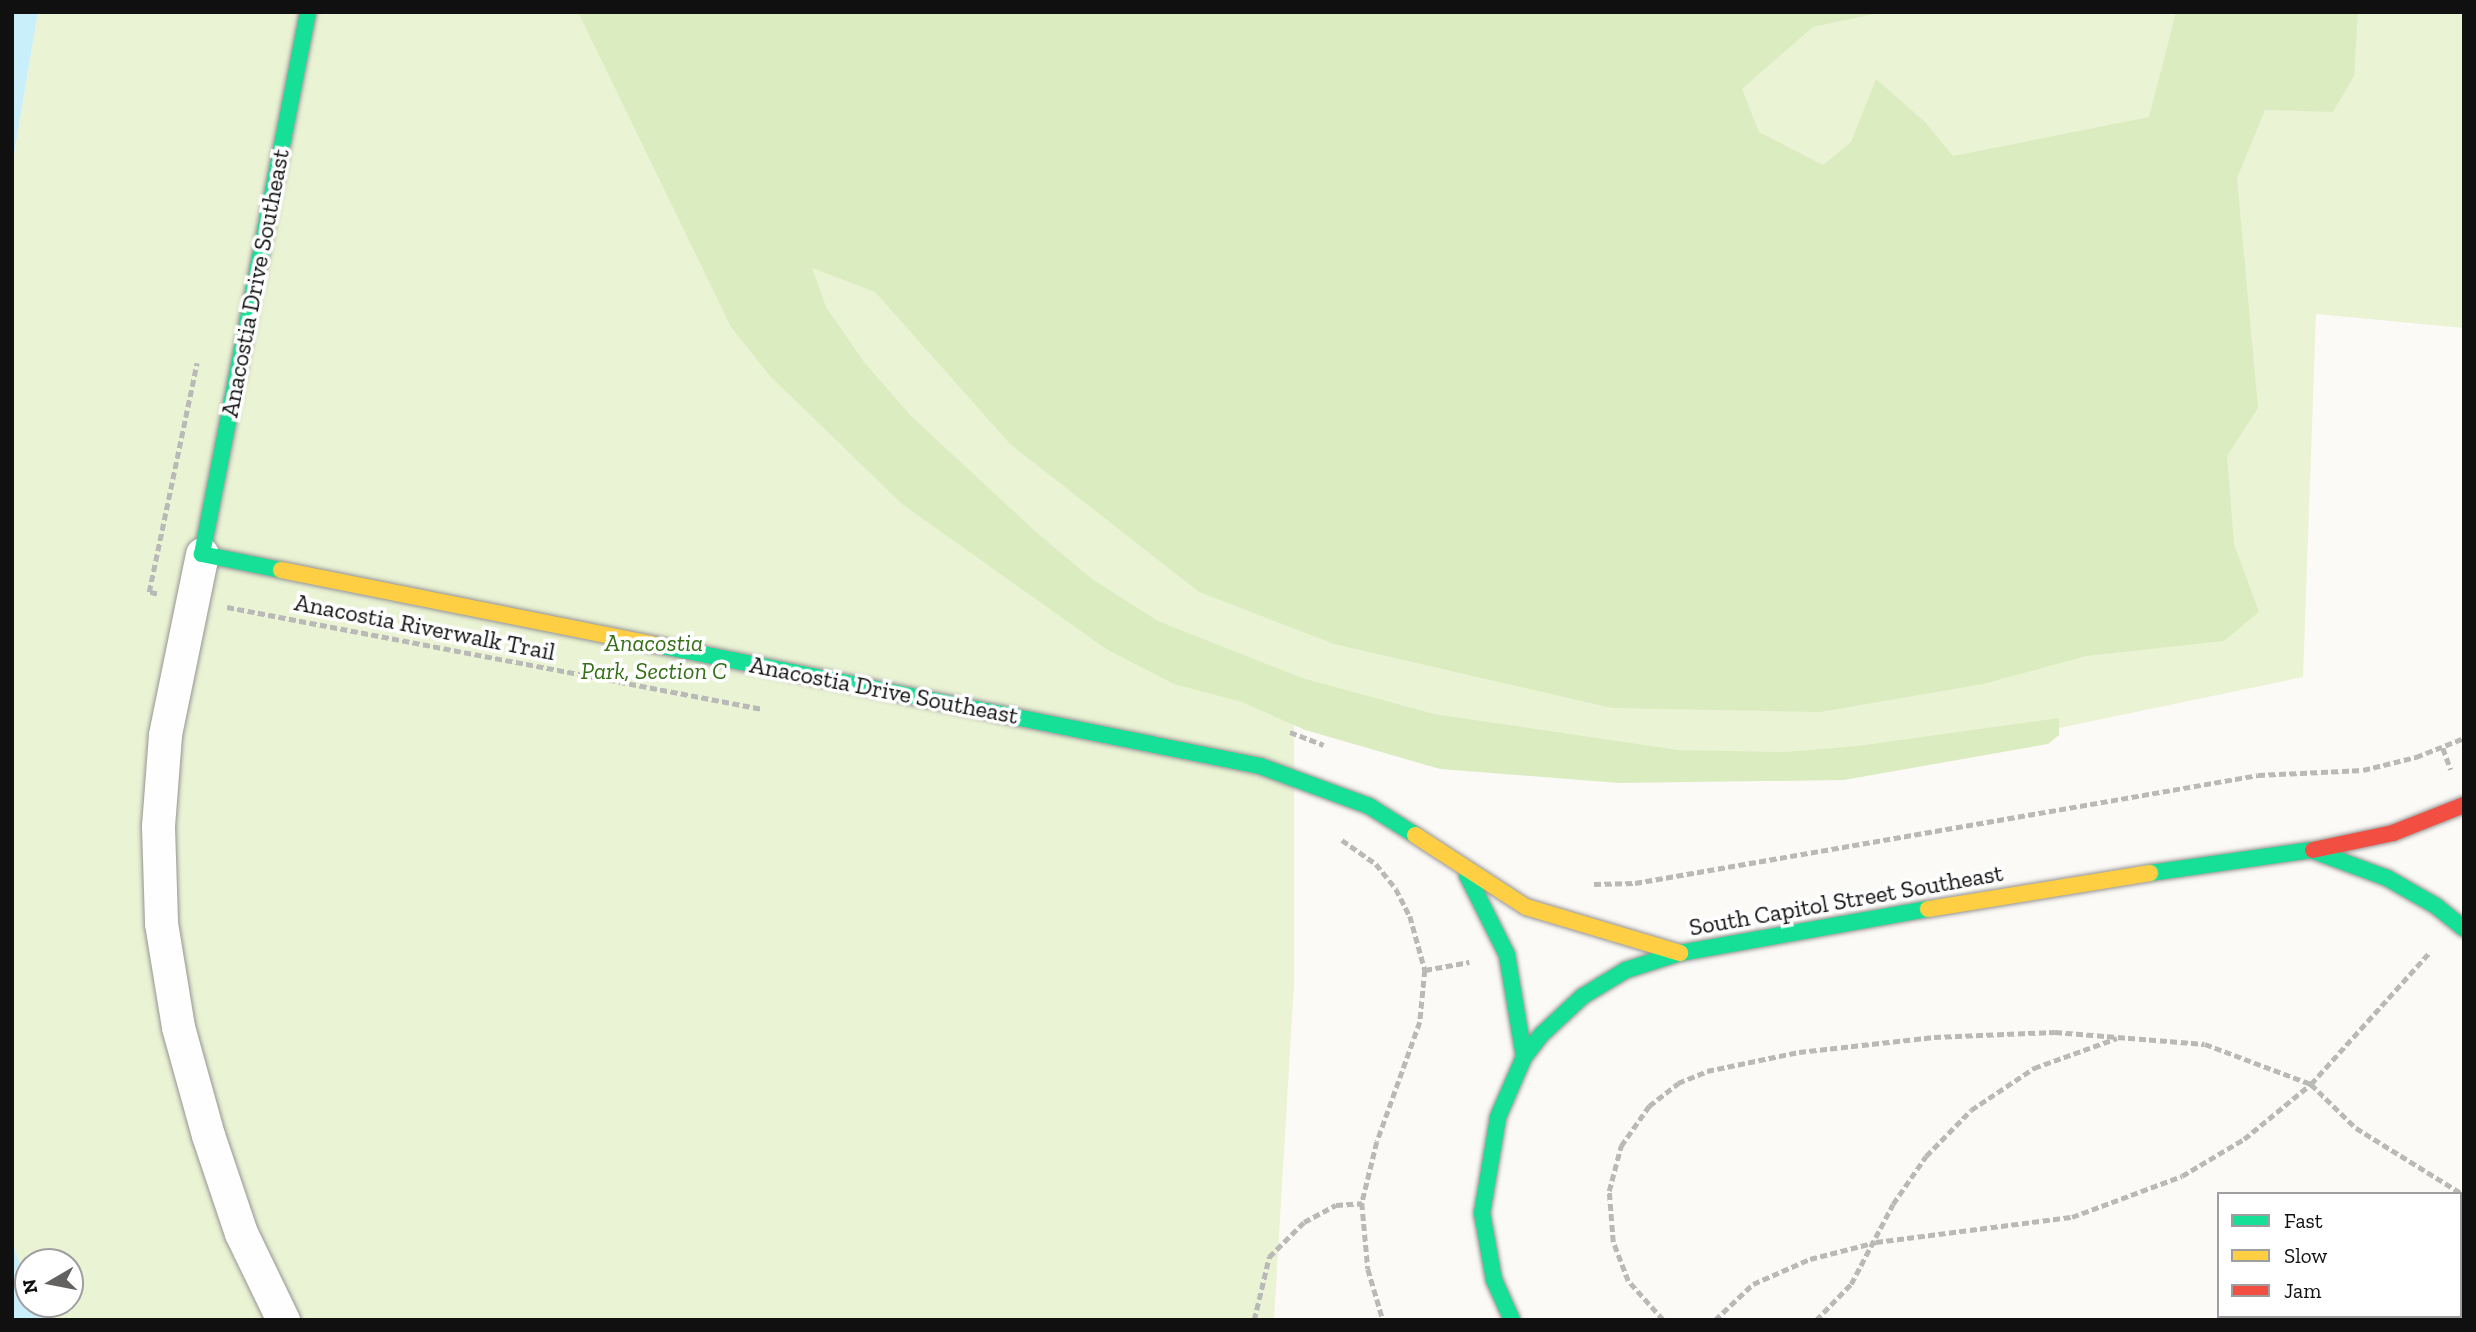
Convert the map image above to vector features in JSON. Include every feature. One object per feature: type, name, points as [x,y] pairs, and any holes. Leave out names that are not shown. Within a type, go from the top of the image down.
[{"type":"street","name":"Anacostia Drive Southeast","points":[[283,1320],[241,1233],[208,1135],[178,1027],[161,923],[158,826],[165,735],[308,12]]},
{"type":"street","name":"Anacostia Drive Southeast","points":[[202,554],[1260,766],[1368,806],[1507,897],[1549,917],[1680,953]]},
{"type":"street","points":[[2311,850],[2393,833],[2464,805]]},
{"type":"street","name":"South Capitol Street Southeast","points":[[1512,1320],[1494,1280],[1482,1213],[1489,1150],[1510,1084],[1524,1057],[1560,1014],[1606,980],[1680,953],[2228,857],[2311,850],[2387,878],[2436,906],[2464,929]]},
{"type":"street","name":"Anacostia Drive Southeast","points":[[1462,867],[1498,929],[1507,955],[1524,1057]]},
{"type":"path","name":"Anacostia Riverwalk Trail","points":[[219,605],[776,712]]},
{"type":"path","points":[[1279,728],[1338,751]]},
{"type":"path","points":[[1582,883],[1635,883],[2245,776],[2364,770],[2443,748],[2464,738]]},
{"type":"path","points":[[2443,748],[2452,770]]},
{"type":"path","points":[[1329,832],[1376,864],[1396,889],[1410,916],[1425,970],[1420,1022],[1377,1142],[1362,1203],[1368,1269],[1383,1320]]},
{"type":"path","points":[[1715,1320],[1738,1295],[1772,1273],[1876,1242],[2048,1222],[2117,1203],[2209,1160],[2311,1084],[2426,957]]},
{"type":"path","points":[[1425,970],[1475,961]]},
{"type":"path","points":[[1662,1320],[1639,1296],[1620,1261],[1610,1226],[1609,1191],[1614,1161],[1634,1124],[1678,1083],[1722,1067],[1865,1043],[2041,1033],[2121,1036],[2205,1044],[2311,1084],[2356,1128],[2458,1192]]},
{"type":"path","points":[[1816,1320],[1851,1284],[1914,1172],[1971,1110],[2034,1068],[2121,1036]]},
{"type":"path","points":[[1254,1320],[1269,1257],[1304,1222],[1336,1205],[1362,1203]]},
{"type":"green space","name":"Anacostia Park, Section C","points":[[38,12],[2464,12],[2464,328],[2316,314],[2303,677],[2035,733],[1715,766],[1294,704],[1294,983],[1274,1320],[45,1320],[44,1318],[84,1318],[84,1248],[14,1248],[12,1242],[12,166]]},
{"type":"green space","points":[[578,12],[1883,12],[1813,27],[1742,89],[1759,132],[1823,165],[1851,142],[1876,79],[1924,121],[1953,156],[2149,117],[2176,12],[2358,12],[2354,76],[2333,112],[2265,110],[2237,178],[2258,408],[2227,456],[2234,544],[2259,612],[2224,641],[2086,656],[1983,684],[1820,712],[1612,708],[1334,644],[1199,592],[1010,444],[875,292],[812,268],[826,307],[864,362],[911,416],[1036,532],[1092,579],[1158,621],[1302,678],[1434,714],[1678,750],[1786,752],[1857,746],[2059,718],[2059,735],[2048,744],[1844,780],[1619,783],[1440,769],[1305,730],[1242,702],[1174,684],[1106,649],[902,504],[770,376],[731,327]]},
{"type":"water","points":[[12,12],[38,12],[12,166]]},
{"type":"water","points":[[12,1242],[14,1248],[14,1318],[45,1320],[12,1320]]},
{"type":"traffic: fast","points":[[281,570],[202,554],[308,12]]},
{"type":"traffic: fast","points":[[657,645],[1260,766],[1369,806],[1415,835]]},
{"type":"traffic: fast","points":[[2150,873],[2311,850],[2387,878],[2436,906],[2464,929]]},
{"type":"traffic: fast","points":[[1467,875],[1507,955],[1524,1057]]},
{"type":"traffic: fast","points":[[1512,1320],[1494,1280],[1482,1213],[1498,1117],[1524,1057],[1541,1035],[1583,996],[1626,970],[1680,953],[1928,909]]},
{"type":"traffic: slow","points":[[281,570],[657,645]]},
{"type":"traffic: slow","points":[[1415,835],[1526,907],[1680,953]]},
{"type":"traffic: slow","points":[[1928,909],[2150,873]]},
{"type":"traffic: jam","points":[[2313,850],[2393,833],[2464,805]]}]
